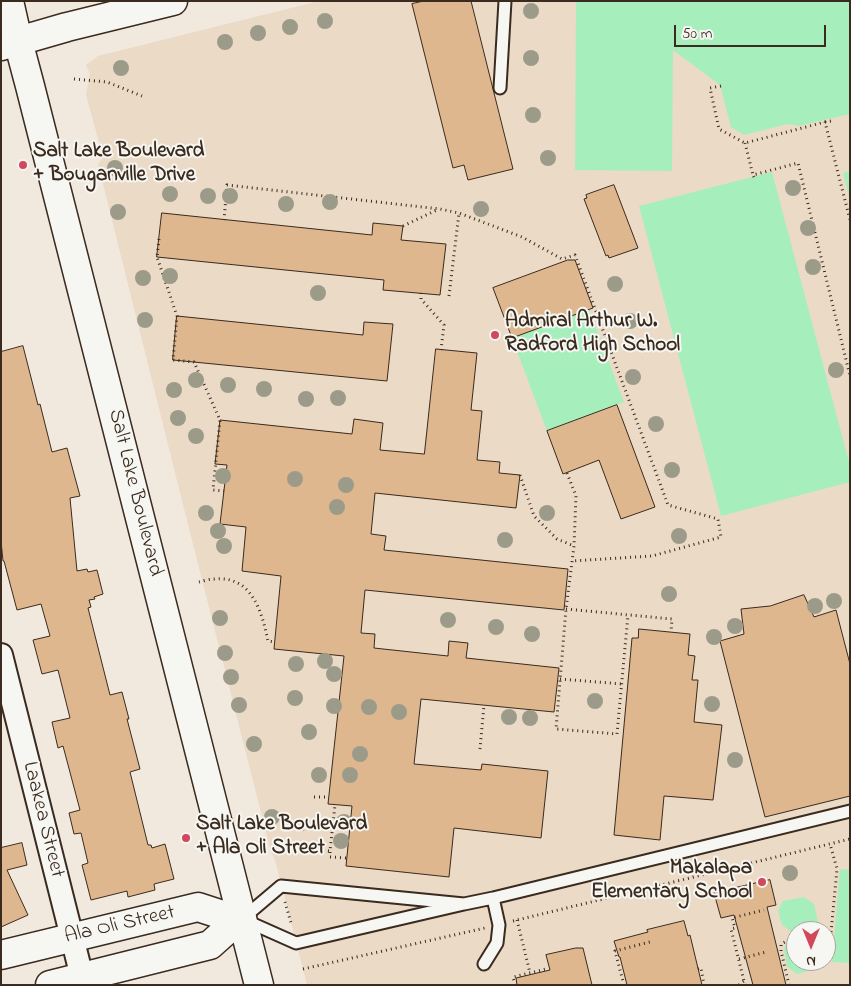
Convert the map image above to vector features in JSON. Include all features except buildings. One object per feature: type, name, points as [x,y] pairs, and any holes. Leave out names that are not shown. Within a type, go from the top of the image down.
[{"type":"main road","name":"Salt Lake Boulevard","points":[[9,1],[10,44],[35,105],[240,919],[259,985]]},
{"type":"main road","points":[[10,44],[67,27],[173,1]]},
{"type":"main road","name":"Ala Oli Street","points":[[1,955],[198,908],[240,919]]},
{"type":"main road","name":"Ala Oli Street","points":[[50,985],[83,981],[210,946],[240,919]]},
{"type":"street","name":"Laakea Street","points":[[1,655],[83,981]]},
{"type":"lane","points":[[500,88],[505,1]]},
{"type":"lane","points":[[464,904],[282,886],[240,919],[296,944],[493,898],[850,811]]},
{"type":"lane","points":[[484,964],[497,943],[499,925],[493,898]]},
{"type":"path","points":[[74,79],[107,82],[142,96]]},
{"type":"path","points":[[721,86],[710,88],[719,129],[745,143],[831,121]]},
{"type":"path","points":[[825,122],[850,220]]},
{"type":"path","points":[[745,143],[754,175],[798,163],[850,376]]},
{"type":"path","points":[[224,220],[227,185],[440,209],[459,213],[522,237],[562,259],[575,255],[668,505],[718,519],[721,537],[652,556],[572,561]]},
{"type":"path","points":[[403,226],[440,209]]},
{"type":"path","points":[[449,296],[459,213]]},
{"type":"path","points":[[159,239],[157,257],[178,316],[173,360],[194,362],[220,420],[213,490],[224,491]]},
{"type":"path","points":[[421,293],[421,299],[444,325],[441,350]]},
{"type":"path","points":[[567,472],[576,496],[574,546],[566,610],[556,729],[617,734],[628,615]]},
{"type":"path","points":[[520,475],[534,516],[558,539],[574,546]]},
{"type":"path","points":[[199,582],[212,578],[222,578],[239,583],[258,603],[268,641],[274,642]]},
{"type":"path","points":[[566,610],[672,619],[671,632]]},
{"type":"path","points":[[560,679],[622,684]]},
{"type":"path","points":[[480,749],[484,705]]},
{"type":"path","points":[[314,797],[329,797]]},
{"type":"path","points":[[335,804],[330,857],[347,858]]},
{"type":"path","points":[[303,829],[321,825],[333,826]]},
{"type":"path","points":[[303,969],[499,925],[850,838]]},
{"type":"path","points":[[830,844],[837,869],[832,921]]},
{"type":"path","points":[[308,849],[330,851]]},
{"type":"path","points":[[285,901],[291,923]]},
{"type":"path","points":[[739,985],[745,983],[731,929],[735,928],[732,918],[764,910]]},
{"type":"path","points":[[517,920],[530,973]]},
{"type":"path","points":[[624,985],[615,951],[650,942]]},
{"type":"path","points":[[786,942],[782,944],[780,951],[789,985]]},
{"type":"path","points":[[739,959],[766,952]]},
{"type":"path","points":[[698,969],[700,968],[704,985]]},
{"type":"path","points":[[515,985],[513,977],[546,969]]},
{"type":"shaded area","name":"Admiral Arthur W. Radford High School","points":[[319,1],[850,1],[850,985],[307,985],[275,860],[271,852],[98,164],[103,157],[86,95],[90,74],[86,65],[98,56]]},
{"type":"green space","points":[[576,1],[850,1],[850,114],[799,126],[788,124],[744,135],[731,127],[720,85],[673,50],[672,171],[575,170]]},
{"type":"green space","points":[[850,171],[850,200],[843,173]]},
{"type":"green space","points":[[772,172],[850,466],[850,482],[721,516],[639,206]]},
{"type":"green space","points":[[589,309],[624,402],[547,431],[512,338]]},
{"type":"green space","points":[[840,869],[850,870],[850,963],[836,962],[836,921]]},
{"type":"green space","points":[[804,897],[814,904],[818,921],[786,921],[786,928],[782,925],[778,911],[783,901]]},
{"type":"green space","points":[[786,945],[786,961],[784,949]]},
{"type":"green space","points":[[793,971],[807,971],[798,974]]},
{"type":"place","name":"Salt Lake Boulevard + Bouganville Drive","points":[[23,165]]},
{"type":"place","name":"Admiral Arthur W. Radford High School","points":[[495,335]]},
{"type":"place","name":"Salt Lake Boulevard + Ala Oli Street","points":[[186,838]]},
{"type":"place","name":"Makalapa Elementary School","points":[[762,882]]}]
